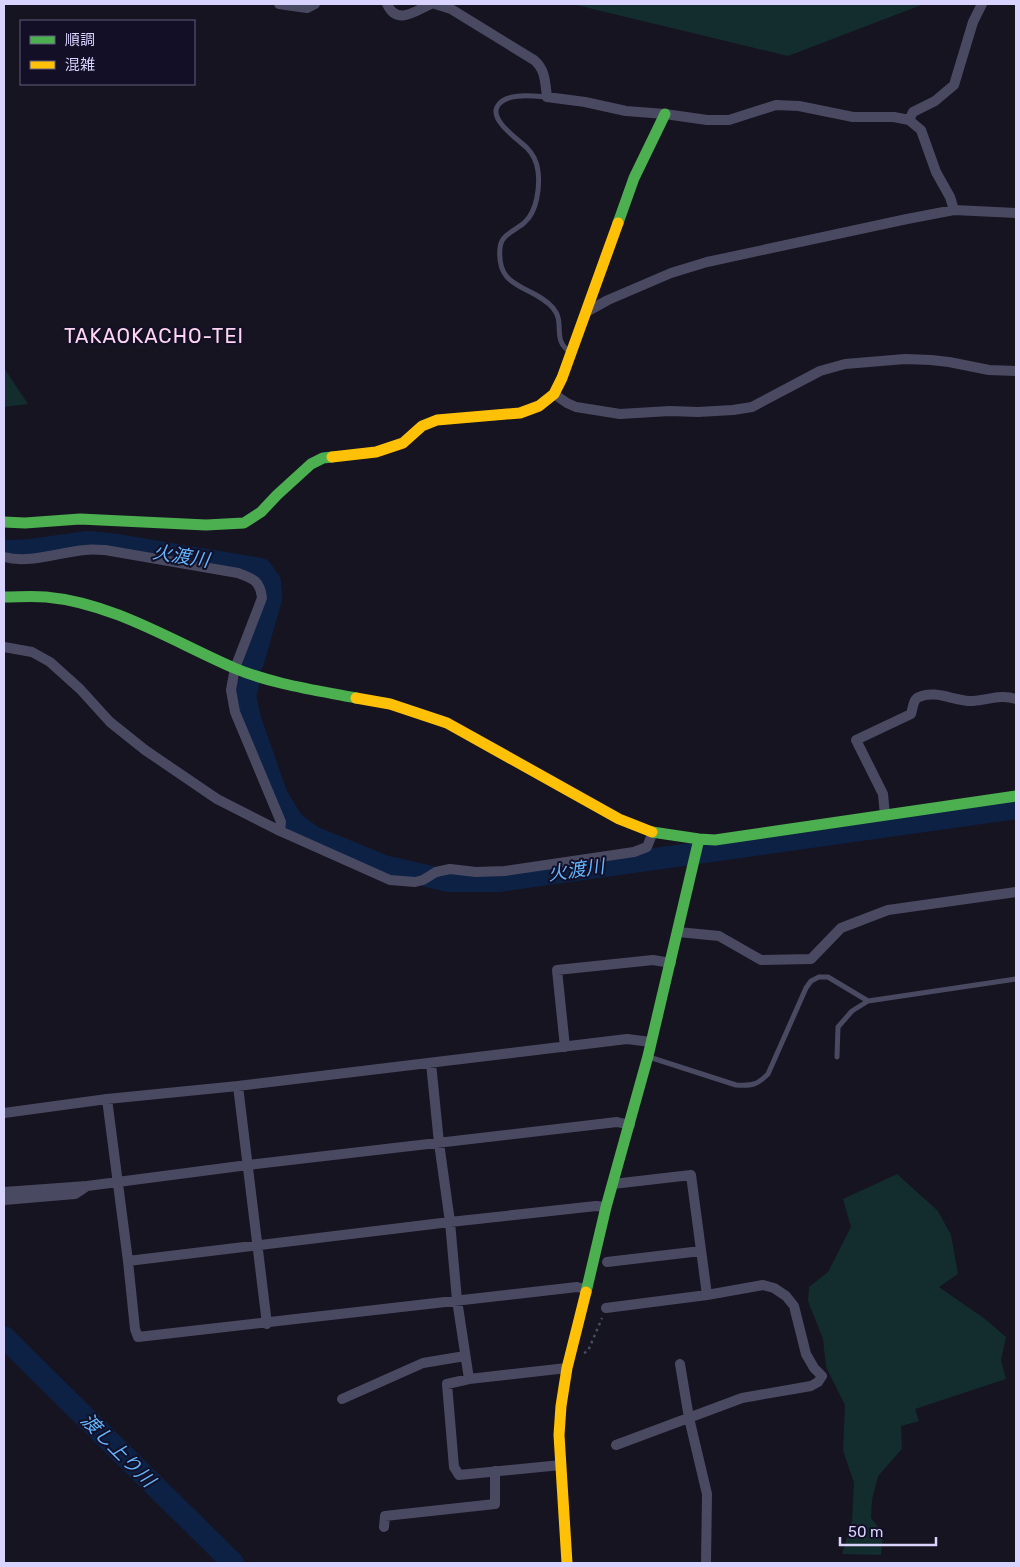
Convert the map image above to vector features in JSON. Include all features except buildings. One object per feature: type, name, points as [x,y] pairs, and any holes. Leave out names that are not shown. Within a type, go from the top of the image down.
[{"type":"street","points":[[279,4],[307,8],[316,4]]},
{"type":"street","points":[[387,4],[395,16],[401,16],[431,4]]},
{"type":"street","points":[[436,4],[451,9],[540,65],[547,97],[585,102],[626,111],[707,120],[729,120],[776,105],[799,106],[853,117],[894,117],[909,120],[921,130],[936,172],[950,197],[954,210]]},
{"type":"street","points":[[909,120],[913,112],[935,101],[954,86],[974,22],[982,4]]},
{"type":"street","points":[[4,522],[25,524],[80,519],[206,525],[244,523],[261,512],[276,495],[311,464],[323,458],[376,452],[403,443],[422,426],[437,420],[520,412],[539,406],[554,394],[571,353],[634,178],[665,114]]},
{"type":"street","points":[[586,312],[617,296],[689,267],[954,210],[1016,213]]},
{"type":"street","points":[[554,394],[576,407],[620,414],[670,411],[698,412],[752,407],[820,371],[845,364],[905,359],[931,360],[989,370],[1016,371]]},
{"type":"street","points":[[4,557],[10,559],[38,558],[86,550],[105,550],[238,573],[254,579],[260,588],[262,598],[234,668],[231,690],[235,712],[281,822],[280,831]]},
{"type":"street","points":[[4,597],[46,597],[86,604],[122,616],[218,662],[260,677],[390,704],[447,723],[619,819],[653,832],[698,843],[1016,796]]},
{"type":"street","points":[[4,647],[32,652],[50,662],[80,689],[110,722],[145,750],[217,799],[280,831],[390,880],[415,882],[424,880],[436,872],[450,869],[476,872],[505,870],[634,852],[647,847],[653,832]]},
{"type":"street","points":[[885,815],[883,794],[856,740],[911,714],[917,697],[930,694],[972,701],[1006,696],[1016,699]]},
{"type":"street","points":[[567,1563],[559,1435],[567,1366],[606,1206],[648,1056],[698,843]]},
{"type":"street","points":[[678,932],[719,936],[761,960],[811,959],[840,928],[888,910],[1016,892]]},
{"type":"street","points":[[565,1047],[557,970],[653,960],[671,963]]},
{"type":"street","points":[[4,1113],[107,1099],[238,1086],[628,1039],[651,1042]]},
{"type":"street","points":[[431,1063],[439,1143],[450,1222],[457,1300],[469,1379]]},
{"type":"street","points":[[238,1086],[267,1324]]},
{"type":"street","points":[[107,1099],[128,1261],[134,1329],[138,1337],[267,1324],[577,1287],[585,1289]]},
{"type":"street","points":[[4,1192],[87,1186],[248,1165],[617,1122],[630,1125]]},
{"type":"street","points":[[613,1184],[691,1175],[707,1294]]},
{"type":"street","points":[[4,1200],[75,1194],[87,1186]]},
{"type":"street","points":[[128,1261],[258,1244],[606,1206]]},
{"type":"street","points":[[606,1262],[701,1251]]},
{"type":"street","points":[[606,1308],[762,1285],[774,1288],[786,1296],[794,1306],[806,1354],[814,1368],[822,1376],[818,1382],[811,1386],[742,1398],[616,1445]]},
{"type":"street","points":[[342,1399],[423,1363],[465,1356]]},
{"type":"street","points":[[680,1364],[689,1418],[707,1494],[706,1563]]},
{"type":"street","points":[[561,1465],[459,1475],[454,1467],[447,1384],[469,1379],[567,1366]]},
{"type":"street","points":[[384,1527],[385,1516],[495,1504],[495,1472]]},
{"type":"lane","points":[[547,97],[519,96],[510,98],[497,106],[497,115],[501,124],[527,149],[534,158],[538,171],[537,192],[531,216],[504,237],[500,244],[499,256],[502,271],[507,278],[546,301],[557,313],[559,339],[563,347],[571,353]]},
{"type":"lane","points":[[648,1056],[736,1085],[749,1086],[760,1082],[768,1074],[806,988],[811,981],[819,977],[828,977],[868,1001]]},
{"type":"lane","points":[[837,1056],[838,1027],[852,1011],[868,1001],[1016,979]]},
{"type":"path","points":[[567,1366],[588,1351],[606,1308]]},
{"type":"green space","points":[[572,4],[924,4],[788,56]]},
{"type":"green space","points":[[4,368],[28,404],[4,407]]},
{"type":"green space","points":[[897,1174],[938,1211],[951,1235],[958,1274],[939,1287],[985,1319],[1006,1337],[1001,1360],[1006,1379],[915,1409],[919,1421],[901,1426],[902,1449],[878,1476],[872,1500],[871,1518],[883,1533],[881,1555],[842,1554],[852,1521],[854,1483],[843,1450],[845,1405],[826,1367],[823,1339],[808,1301],[809,1287],[828,1272],[851,1227],[843,1199]]},
{"type":"waterway","name":"火渡川","points":[[4,550],[30,550],[88,542],[118,545],[261,569],[270,582],[271,599],[253,662]]},
{"type":"waterway","name":"火渡川","points":[[248,685],[245,695],[250,719],[277,796],[293,822],[313,837],[384,866],[448,881],[499,881],[1016,808]]},
{"type":"waterway","name":"渡し上り川","points":[[4,1337],[233,1563]]},
{"type":"traffic: fast","points":[[618,223],[634,178],[665,114]]},
{"type":"traffic: fast","points":[[4,522],[25,523],[80,519],[206,525],[244,523],[261,512],[311,464],[323,458],[332,457]]},
{"type":"traffic: fast","points":[[4,597],[46,597],[95,607],[143,625],[248,674],[294,686],[356,698]]},
{"type":"traffic: fast","points":[[652,832],[715,840],[1016,796]]},
{"type":"traffic: fast","points":[[586,1292],[606,1207],[648,1056],[699,839]]},
{"type":"traffic: slow","points":[[332,457],[376,452],[403,443],[422,426],[437,420],[520,413],[539,406],[554,394],[562,378],[618,223]]},
{"type":"traffic: slow","points":[[356,698],[390,704],[447,723],[619,819],[652,832]]},
{"type":"traffic: slow","points":[[567,1563],[559,1435],[561,1406],[567,1368],[586,1292]]},
{"type":"district","name":"TAKAOKACHO-TEI","points":[[154,336]]}]
